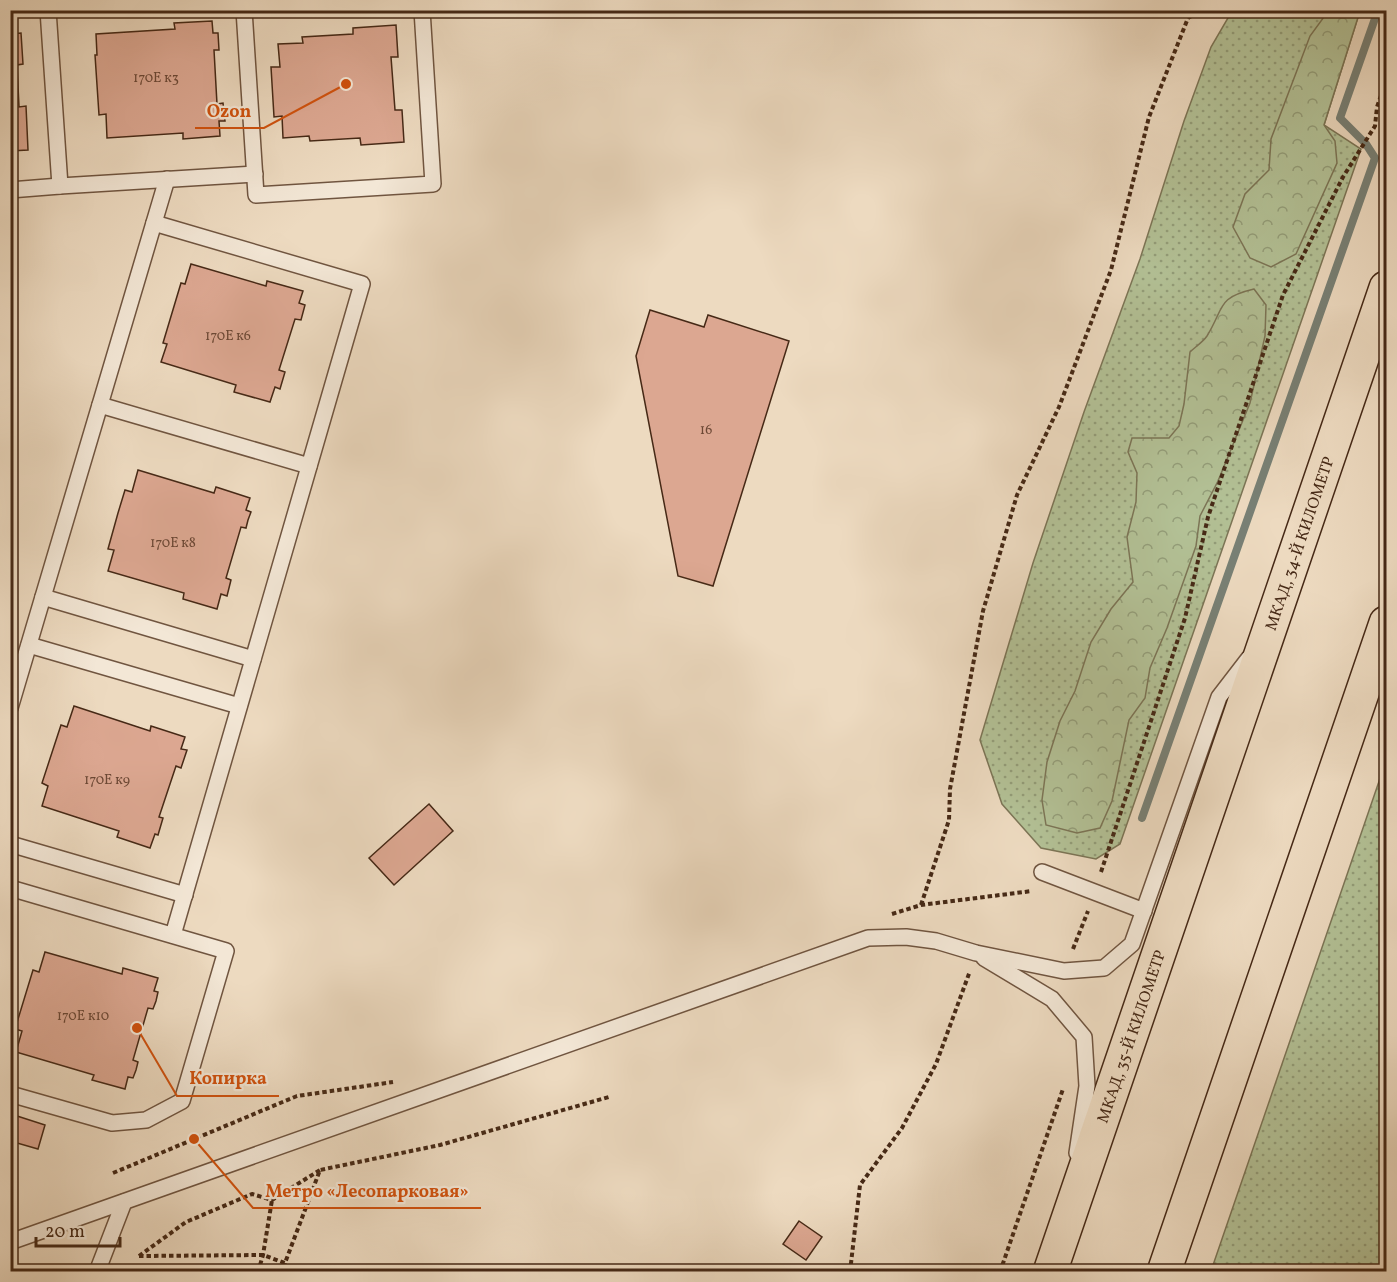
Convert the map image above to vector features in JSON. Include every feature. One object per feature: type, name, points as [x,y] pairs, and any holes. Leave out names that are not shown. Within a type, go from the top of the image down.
[{"type":"highway","name":"МКАД, 34-Й КИЛОМЕТР","points":[[1210,801],[1386,288]]},
{"type":"highway","points":[[1164,1272],[1386,623]]},
{"type":"highway","name":"МКАД, 35-Й КИЛОМЕТР","points":[[1050,1272],[1210,801]]},
{"type":"lane","points":[[48,10],[60,186]]},
{"type":"lane","points":[[244,10],[256,195],[433,184],[422,10]]},
{"type":"lane","points":[[10,190],[255,174]]},
{"type":"lane","points":[[10,708],[167,179]]},
{"type":"lane","points":[[154,223],[362,284],[172,935]]},
{"type":"lane","points":[[100,405],[309,466]]},
{"type":"lane","points":[[44,597],[253,659]]},
{"type":"lane","points":[[10,1242],[868,938],[906,937],[936,941],[976,953],[1064,971],[1104,968],[1132,944],[1219,697],[1269,632]]},
{"type":"lane","points":[[29,645],[239,706]]},
{"type":"lane","points":[[10,844],[185,895]]},
{"type":"lane","points":[[1042,872],[1144,911]]},
{"type":"lane","points":[[10,888],[226,951],[182,1101],[146,1120],[112,1123],[10,1094]]},
{"type":"lane","points":[[976,953],[1052,999],[1084,1037],[1087,1086],[1068,1218]]},
{"type":"lane","points":[[97,1272],[124,1202]]},
{"type":"path","points":[[921,905],[949,820],[950,789],[983,611],[1017,495],[1059,407],[1112,270],[1149,117],[1188,18],[1202,10]]},
{"type":"path","points":[[1099,878],[1185,618],[1208,517],[1283,295],[1343,177],[1376,126],[1377,108],[1386,81]]},
{"type":"path","points":[[1064,971],[1089,908]]},
{"type":"path","points":[[850,1272],[860,1185],[902,1128],[936,1064],[976,953]]},
{"type":"path","points":[[1000,1272],[1063,1087]]},
{"type":"path","points":[[113,1173],[297,1096]]},
{"type":"path","points":[[258,1272],[272,1200],[320,1170],[440,1145],[609,1097]]},
{"type":"path","points":[[283,1272],[320,1170]]},
{"type":"path","points":[[272,1200],[252,1194],[186,1222],[139,1256],[263,1255],[285,1263]]},
{"type":"green space","points":[[1329,10],[1360,11],[1324,125],[1335,141],[1337,163],[1296,254],[1271,267],[1250,258],[1233,227],[1245,194],[1269,170],[1271,139],[1310,36]]},
{"type":"green space","points":[[1232,11],[1360,11],[1324,125],[1361,149],[1120,844],[1096,859],[1041,848],[1002,804],[980,740],[1033,563],[1084,412],[1140,259],[1184,121],[1211,47]]},
{"type":"green space","points":[[1254,289],[1266,305],[1265,336],[1250,403],[1218,481],[1200,516],[1196,546],[1150,668],[1145,698],[1129,720],[1112,801],[1100,828],[1077,833],[1046,825],[1042,800],[1047,762],[1060,721],[1075,691],[1091,642],[1111,609],[1133,582],[1127,537],[1136,502],[1137,473],[1128,452],[1132,438],[1169,438],[1179,426],[1190,352],[1207,336],[1227,300]]},
{"type":"green space","points":[[1386,761],[1386,1271],[1211,1271]]},
{"type":"building","points":[[212,21],[213,33],[218,33],[219,50],[214,50],[217,104],[223,103],[225,121],[219,121],[220,136],[183,139],[183,133],[107,138],[106,114],[99,115],[96,34],[175,29],[174,23]]},
{"type":"building","points":[[396,25],[398,57],[391,57],[395,110],[402,110],[404,142],[361,145],[360,138],[310,141],[309,136],[283,138],[282,116],[274,117],[271,67],[280,67],[278,44],[303,43],[302,37],[353,34],[353,28]]},
{"type":"building","points":[[21,33],[23,64],[17,65],[19,107],[26,106],[28,150],[10,151],[10,34]]},
{"type":"building","points":[[191,264],[266,286],[267,281],[303,291],[299,303],[305,305],[301,320],[295,319],[279,370],[285,372],[280,389],[275,387],[270,402],[234,392],[236,385],[161,362],[167,344],[163,343],[181,283],[185,284]]},
{"type":"building","points":[[650,310],[704,327],[708,315],[789,341],[713,586],[678,576],[636,356]]},
{"type":"building","points":[[138,470],[214,493],[216,487],[250,498],[246,510],[251,512],[246,528],[241,527],[226,578],[231,580],[227,596],[221,594],[217,609],[183,599],[184,593],[108,571],[114,550],[108,549],[118,513],[125,490],[132,492]]},
{"type":"building","points":[[74,706],[150,731],[151,726],[185,737],[181,749],[187,750],[181,768],[176,766],[159,817],[163,818],[158,835],[155,834],[150,848],[117,837],[119,831],[42,806],[48,786],[42,783],[61,725],[67,727]]},
{"type":"building","points":[[429,804],[453,831],[394,885],[369,858]]},
{"type":"building","points":[[45,952],[122,974],[123,968],[158,978],[154,991],[158,992],[156,1001],[153,1009],[148,1008],[133,1060],[138,1062],[136,1070],[133,1078],[128,1077],[125,1089],[92,1080],[94,1075],[16,1052],[22,1031],[15,1029],[33,970],[39,972]]},
{"type":"building","points":[[14,1115],[45,1125],[38,1149],[10,1141],[10,1126]]},
{"type":"building","points":[[799,1221],[822,1237],[806,1260],[783,1244]]},
{"type":"waterway","points":[[1142,818],[1375,158],[1366,144],[1340,118],[1378,10]]},
{"type":"place","name":"Ozon","points":[[346,84]]},
{"type":"place","name":"Копирка","points":[[137,1028]]},
{"type":"place","name":"Метро «Лесопарковая»","points":[[194,1139]]}]
